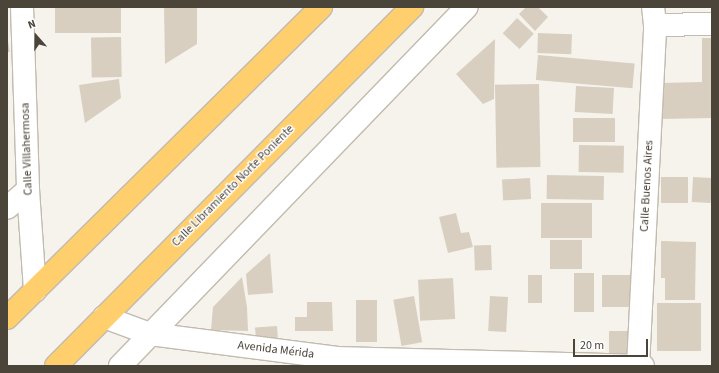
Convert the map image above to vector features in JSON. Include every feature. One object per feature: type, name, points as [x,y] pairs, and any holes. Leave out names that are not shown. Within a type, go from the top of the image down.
[{"type":"highway","points":[[7,318],[321,7]]},
{"type":"highway","name":"Calle Libramiento Norte Poniente","points":[[56,366],[412,7]]},
{"type":"street","name":"Calle Villahermosa","points":[[22,7],[28,190],[35,291]]},
{"type":"street","points":[[120,366],[467,7]]},
{"type":"street","points":[[654,16],[712,24]]},
{"type":"street","name":"Calle Buenos Aires","points":[[638,366],[654,16]]},
{"type":"street","points":[[7,208],[28,190]]},
{"type":"street","name":"Avenida Mérida","points":[[104,317],[150,334],[337,358],[643,366]]},
{"type":"building","points":[[55,7],[121,7],[121,33],[55,33]]},
{"type":"building","points":[[164,7],[197,7],[197,44],[165,64]]},
{"type":"building","points":[[526,7],[538,7],[548,17],[535,31],[519,14]]},
{"type":"building","points":[[517,18],[534,34],[519,49],[503,33]]},
{"type":"building","points":[[538,33],[572,34],[571,54],[537,53]]},
{"type":"building","points":[[7,36],[10,52],[7,52]]},
{"type":"building","points":[[121,37],[122,77],[92,78],[91,38]]},
{"type":"building","points":[[702,38],[712,38],[712,118],[660,119],[660,83],[702,82]]},
{"type":"building","points":[[495,39],[494,99],[483,104],[456,74]]},
{"type":"building","points":[[538,55],[635,63],[632,88],[536,80]]},
{"type":"building","points":[[119,79],[121,98],[85,123],[79,85]]},
{"type":"building","points":[[539,84],[540,167],[496,168],[495,85]]},
{"type":"building","points":[[576,86],[614,88],[613,114],[575,112]]},
{"type":"building","points":[[573,118],[615,118],[615,142],[573,142]]},
{"type":"building","points":[[579,145],[624,146],[624,173],[579,172]]},
{"type":"building","points":[[547,175],[604,176],[604,200],[547,199]]},
{"type":"building","points":[[661,177],[688,177],[688,203],[661,203]]},
{"type":"building","points":[[693,177],[712,178],[711,203],[692,202]]},
{"type":"building","points":[[530,178],[531,199],[503,200],[502,179]]},
{"type":"building","points":[[541,203],[592,203],[592,238],[541,238]]},
{"type":"building","points":[[456,213],[461,233],[469,232],[473,247],[448,253],[439,217]]},
{"type":"building","points":[[550,240],[582,240],[582,269],[550,269]]},
{"type":"building","points":[[661,241],[696,242],[695,300],[665,300],[665,278],[661,278]]},
{"type":"building","points":[[491,245],[492,270],[475,271],[474,246]]},
{"type":"building","points":[[270,253],[273,293],[248,295],[246,274]]},
{"type":"building","points":[[574,273],[594,273],[594,312],[574,312]]},
{"type":"building","points":[[528,275],[542,275],[542,303],[528,303]]},
{"type":"building","points":[[602,275],[631,275],[631,307],[602,307]]},
{"type":"building","points":[[242,277],[247,307],[248,331],[211,330],[213,307]]},
{"type":"building","points":[[453,278],[455,319],[420,321],[418,280]]},
{"type":"building","points":[[414,296],[422,342],[401,346],[393,300]]},
{"type":"building","points":[[490,296],[508,297],[506,332],[488,331]]},
{"type":"building","points":[[356,300],[377,300],[377,342],[356,342]]},
{"type":"building","points":[[307,302],[332,302],[333,331],[295,331],[295,317],[307,317]]},
{"type":"building","points":[[657,303],[701,303],[701,351],[657,351]]},
{"type":"building","points":[[277,326],[278,341],[256,342],[255,328]]},
{"type":"building","points":[[609,331],[636,331],[636,356],[609,356]]}]
